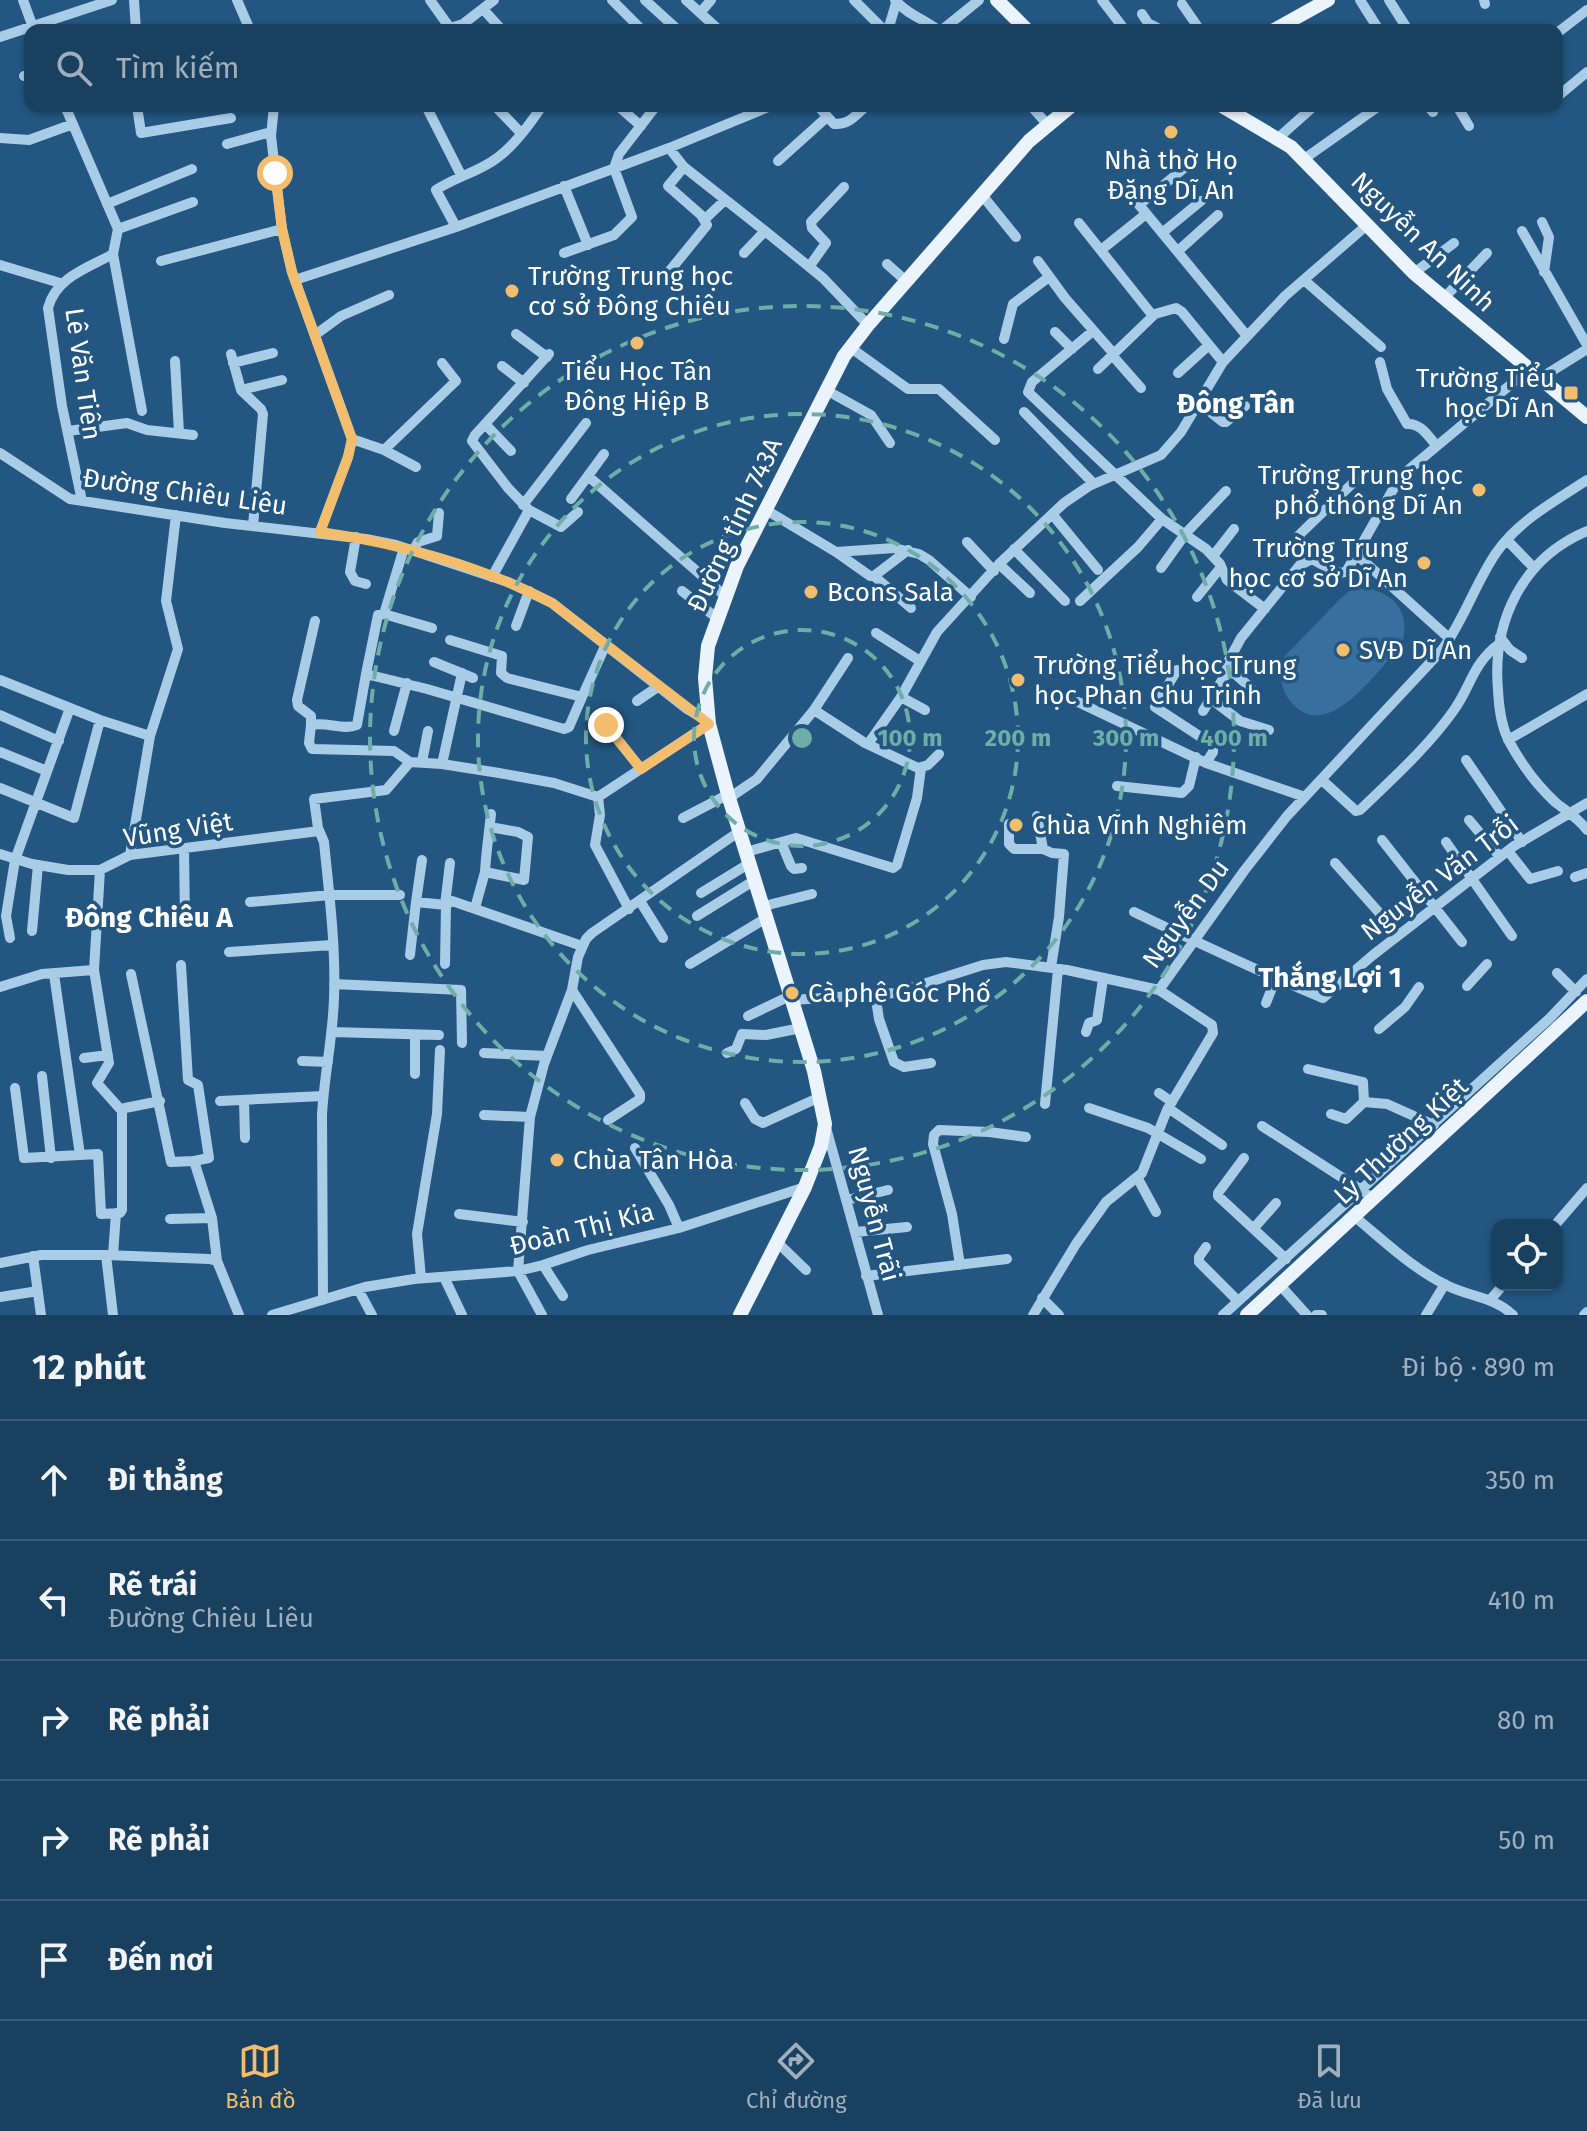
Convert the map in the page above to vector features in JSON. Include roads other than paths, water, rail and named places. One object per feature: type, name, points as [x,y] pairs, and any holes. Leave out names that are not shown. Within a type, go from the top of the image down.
[{"type":"main road","points":[[997,0],[1021,24]]},
{"type":"main road","points":[[1285,24],[1328,0]]},
{"type":"main road","name":"Đường tỉnh 743A","points":[[740,1315],[805,1187],[825,1124],[801,1028],[709,723],[705,678],[708,646],[725,596],[766,510],[826,390],[851,348],[982,195],[1047,124],[1063,112]]},
{"type":"main road","name":"Nguyễn An Ninh","points":[[1232,112],[1291,147],[1414,273],[1587,417]]},
{"type":"main road","name":"Lý Thường Kiệt","points":[[1247,1315],[1355,1217],[1368,1195],[1582,996]]},
{"type":"street","points":[[23,0],[32,24]]},
{"type":"street","points":[[44,24],[112,0]]},
{"type":"street","points":[[134,0],[136,24]]},
{"type":"street","points":[[237,0],[247,24]]},
{"type":"street","points":[[430,0],[447,24]]},
{"type":"street","points":[[462,24],[494,0]]},
{"type":"street","points":[[612,0],[636,24]]},
{"type":"street","points":[[645,0],[671,24]]},
{"type":"street","points":[[686,0],[712,24]]},
{"type":"street","points":[[700,13],[711,0]]},
{"type":"street","points":[[854,0],[880,24]]},
{"type":"street","points":[[948,24],[979,0]]},
{"type":"street","points":[[1102,0],[1120,24]]},
{"type":"street","points":[[1360,0],[1375,24]]},
{"type":"street","points":[[1389,0],[1404,24]]},
{"type":"street","points":[[888,24],[896,1],[909,15],[931,24]]},
{"type":"street","points":[[1182,4],[1196,24]]},
{"type":"street","points":[[1563,28],[1587,10]]},
{"type":"street","points":[[476,24],[479,12]]},
{"type":"street","points":[[479,12],[494,24]]},
{"type":"street","points":[[1142,14],[1150,24]]},
{"type":"street","points":[[0,37],[24,30]]},
{"type":"street","points":[[1563,92],[1587,72]]},
{"type":"street","points":[[68,112],[118,229],[113,254],[142,411]]},
{"type":"street","points":[[138,112],[141,133],[231,118]]},
{"type":"street","points":[[273,112],[271,132],[282,229],[295,280],[352,439],[320,532]]},
{"type":"street","points":[[429,112],[461,175]]},
{"type":"street","points":[[501,112],[521,133]]},
{"type":"street","points":[[456,227],[435,193],[461,175],[496,159],[537,112]]},
{"type":"street","points":[[625,112],[641,126]]},
{"type":"street","points":[[564,253],[614,235],[632,217],[614,168],[619,154],[652,112]]},
{"type":"street","points":[[295,280],[456,227],[756,112]]},
{"type":"street","points":[[823,112],[834,124],[846,123],[859,112]]},
{"type":"street","points":[[1036,112],[1047,124]]},
{"type":"street","points":[[1277,139],[1307,112]]},
{"type":"street","points":[[1304,159],[1371,112]]},
{"type":"street","points":[[1461,112],[1469,126]]},
{"type":"street","points":[[778,161],[827,117]]},
{"type":"street","points":[[0,138],[29,140],[73,124]]},
{"type":"street","points":[[227,144],[271,132]]},
{"type":"street","points":[[669,148],[684,167],[809,267],[868,325]]},
{"type":"street","points":[[1101,250],[1188,165]]},
{"type":"street","points":[[668,273],[707,225],[668,186],[684,167]]},
{"type":"street","points":[[107,204],[192,169]]},
{"type":"street","points":[[564,186],[588,245]]},
{"type":"street","points":[[809,267],[826,243],[812,228],[811,222],[844,187]]},
{"type":"street","points":[[1126,189],[1247,336]]},
{"type":"street","points":[[982,195],[1016,237]]},
{"type":"street","points":[[704,220],[725,200]]},
{"type":"street","points":[[1162,233],[1201,201]]},
{"type":"street","points":[[118,229],[193,202]]},
{"type":"street","points":[[1178,251],[1218,215]]},
{"type":"street","points":[[1542,222],[1549,237],[1544,272]]},
{"type":"street","points":[[1079,223],[1153,316]]},
{"type":"street","points":[[868,744],[901,697],[937,632],[1014,549],[1052,514],[1094,484],[1161,455],[1181,432],[1223,362],[1304,280],[1367,225]]},
{"type":"street","points":[[161,261],[282,229]]},
{"type":"street","points":[[744,253],[765,231]]},
{"type":"street","points":[[1356,480],[1298,536],[1312,559],[1338,573],[1351,567],[1395,486],[1407,471],[1436,445],[1534,375],[1587,347],[1522,231]]},
{"type":"street","points":[[1414,273],[1454,243]]},
{"type":"street","points":[[1443,299],[1487,253]]},
{"type":"street","name":"Lê Văn Tiên","points":[[82,501],[48,308],[50,298],[60,283],[113,254]]},
{"type":"street","points":[[1038,261],[1141,388]]},
{"type":"street","points":[[2,264],[60,283]]},
{"type":"street","points":[[887,264],[906,281]]},
{"type":"street","points":[[1004,339],[1013,304],[1049,277]]},
{"type":"street","points":[[1304,280],[1381,347]]},
{"type":"street","points":[[315,335],[341,316],[389,295]]},
{"type":"street","points":[[1098,369],[1153,316],[1176,308],[1223,362]]},
{"type":"street","points":[[1093,331],[1032,382],[1028,392],[1162,519],[1186,533],[1213,556],[1227,580],[1265,609]]},
{"type":"street","points":[[1055,332],[1072,349]]},
{"type":"street","points":[[516,334],[548,356],[472,441],[526,508],[561,527],[578,512]]},
{"type":"street","points":[[1178,373],[1209,345]]},
{"type":"street","points":[[851,348],[908,389],[939,389],[995,440]]},
{"type":"street","points":[[253,526],[263,414],[241,390],[232,359],[273,353]]},
{"type":"street","points":[[175,361],[179,433]]},
{"type":"street","points":[[1380,362],[1387,389],[1407,424],[1421,428],[1436,445]]},
{"type":"street","points":[[384,450],[456,381],[442,363]]},
{"type":"street","points":[[502,366],[524,383]]},
{"type":"street","points":[[241,390],[282,380]]},
{"type":"street","points":[[826,390],[871,415],[890,443]]},
{"type":"street","points":[[1198,402],[1223,422],[1245,406]]},
{"type":"street","points":[[1024,412],[1094,484]]},
{"type":"street","points":[[68,431],[127,423],[147,430],[193,435]]},
{"type":"street","points":[[492,577],[526,508],[586,423]]},
{"type":"street","points":[[485,424],[511,451]]},
{"type":"street","points":[[352,439],[384,450],[416,467]]},
{"type":"street","name":"Đường Chiêu Liêu","points":[[0,453],[70,499],[253,526],[356,537],[408,550],[529,591],[552,603],[709,723]]},
{"type":"street","points":[[571,499],[604,454]]},
{"type":"street","points":[[588,476],[725,596]]},
{"type":"street","name":"Nguyễn Du","points":[[748,1016],[792,998],[906,991],[983,965],[1006,962],[1054,968],[1159,990],[1244,871],[1305,797],[1323,781],[1450,639],[1494,556],[1507,540],[1541,509],[1587,480]]},
{"type":"street","points":[[1161,568],[1186,533],[1226,491]]},
{"type":"street","points":[[766,510],[874,576],[911,608]]},
{"type":"street","points":[[384,614],[408,550],[418,542],[437,536],[439,513]]},
{"type":"street","points":[[1052,514],[1098,570]]},
{"type":"street","points":[[130,855],[150,736],[178,649],[166,601],[176,515]]},
{"type":"street","points":[[1080,601],[1138,547],[1162,519]]},
{"type":"street","points":[[1213,556],[1234,529]]},
{"type":"street","points":[[1587,531],[1559,546],[1534,568],[1512,598],[1499,640],[1496,667],[1500,711],[1508,740],[1533,778],[1587,830]]},
{"type":"street","points":[[356,537],[350,572],[355,581],[366,584]]},
{"type":"street","points":[[1507,540],[1534,568]]},
{"type":"street","points":[[967,542],[1030,593]]},
{"type":"street","points":[[1014,549],[1065,601]]},
{"type":"street","points":[[836,552],[908,550],[929,560],[971,597]]},
{"type":"street","points":[[874,576],[908,550]]},
{"type":"street","points":[[1357,555],[1450,639]]},
{"type":"street","points":[[1203,711],[1226,674],[1241,638],[1300,565],[1312,559]]},
{"type":"street","points":[[1197,597],[1221,567]]},
{"type":"street","points":[[516,626],[529,591]]},
{"type":"street","points":[[682,591],[717,618]]},
{"type":"street","points":[[311,725],[355,727],[377,617],[384,614],[432,628]]},
{"type":"street","points":[[315,621],[297,700],[298,706],[311,716],[309,743],[316,751],[394,751],[410,762],[442,764],[554,783],[598,797]]},
{"type":"street","points":[[876,633],[920,661]]},
{"type":"street","points":[[450,640],[502,656],[501,673],[507,678],[582,697]]},
{"type":"street","points":[[1499,640],[1522,658]]},
{"type":"street","points":[[1323,781],[1356,811],[1360,810],[1439,730],[1462,698],[1484,655],[1499,640]]},
{"type":"street","points":[[366,674],[564,729],[569,727],[606,644]]},
{"type":"street","points":[[683,818],[757,779],[814,710],[848,658]]},
{"type":"street","points":[[434,662],[473,678]]},
{"type":"street","points":[[1227,667],[1251,688]]},
{"type":"street","points":[[1117,786],[1182,793],[1189,786],[1201,760],[1213,752],[1213,745],[1155,707],[1177,670]]},
{"type":"street","points":[[442,764],[462,673]]},
{"type":"street","points":[[0,680],[100,720],[150,736]]},
{"type":"street","points":[[394,731],[407,683]]},
{"type":"street","points":[[637,701],[659,686]]},
{"type":"street","points":[[1508,740],[1587,694]]},
{"type":"street","points":[[901,697],[925,710]]},
{"type":"street","points":[[1211,699],[1240,721],[1269,730]]},
{"type":"street","points":[[1078,702],[1201,760],[1305,797]]},
{"type":"street","points":[[10,938],[6,916],[15,860],[70,708]]},
{"type":"street","points":[[814,710],[868,744],[921,768]]},
{"type":"street","points":[[0,715],[59,741]]},
{"type":"street","points":[[0,788],[74,818],[100,720]]},
{"type":"street","points":[[598,797],[709,723]]},
{"type":"street","points":[[606,725],[641,769]]},
{"type":"street","points":[[422,762],[428,731]]},
{"type":"street","points":[[0,752],[47,771]]},
{"type":"street","points":[[701,893],[748,857],[796,838],[893,868],[897,865],[917,798],[921,768],[939,754]]},
{"type":"street","points":[[1466,760],[1522,842]]},
{"type":"street","points":[[323,1300],[323,1096],[332,1032],[334,984],[330,895],[324,842],[314,799],[386,790],[410,762]]},
{"type":"street","points":[[598,797],[600,815],[595,845],[629,909]]},
{"type":"street","name":"Nguyễn Văn Trỗi","points":[[1134,912],[1195,939],[1221,955],[1323,998],[1504,854],[1587,803]]},
{"type":"street","points":[[475,908],[485,872],[491,814]]},
{"type":"street","points":[[1037,816],[1043,849]]},
{"type":"street","points":[[1469,820],[1530,879],[1558,871]]},
{"type":"street","points":[[1009,824],[1009,844],[1014,849],[1043,849],[1064,854],[1045,1104]]},
{"type":"street","points":[[485,872],[524,880],[529,839],[518,832],[490,827]]},
{"type":"street","name":"Vũng Việt","points":[[0,854],[15,860],[68,870],[100,870],[130,855],[319,831]]},
{"type":"street","points":[[542,1315],[518,1271],[530,1117],[547,1056],[572,990],[582,946],[592,933],[740,831]]},
{"type":"street","points":[[1382,840],[1462,942]]},
{"type":"street","points":[[781,842],[791,866],[802,868]]},
{"type":"street","points":[[1446,842],[1512,936]]},
{"type":"street","points":[[184,848],[185,920]]},
{"type":"street","points":[[410,955],[422,860]]},
{"type":"street","points":[[445,964],[445,905],[450,863]]},
{"type":"street","points":[[1335,863],[1399,935]]},
{"type":"street","points":[[32,931],[38,865]]},
{"type":"street","points":[[15,1088],[24,1158],[98,1154],[101,1214],[122,1210],[122,1111],[97,1083],[108,1067],[94,970],[100,870]]},
{"type":"street","points":[[1575,877],[1587,873]]},
{"type":"street","points":[[697,916],[755,880]]},
{"type":"street","points":[[690,964],[766,911],[812,894]]},
{"type":"street","points":[[250,902],[330,895],[400,895]]},
{"type":"street","points":[[416,902],[445,905],[452,901],[582,946]]},
{"type":"street","points":[[640,901],[663,938]]},
{"type":"street","points":[[229,952],[332,945]]},
{"type":"street","points":[[1467,986],[1487,964]]},
{"type":"street","points":[[131,974],[171,1162],[206,1160],[208,1153],[198,1085],[188,1080],[181,965]]},
{"type":"street","points":[[0,987],[30,976],[94,970]]},
{"type":"street","points":[[1557,973],[1582,996]]},
{"type":"street","points":[[54,974],[80,1155]]},
{"type":"street","points":[[1266,1003],[1276,978]]},
{"type":"street","points":[[1086,1032],[1089,1023],[1097,1020],[1103,979]]},
{"type":"street","points":[[1223,1315],[1286,1259],[1368,1195],[1434,1125],[1582,996],[1587,979]]},
{"type":"street","points":[[334,984],[461,990],[462,1043]]},
{"type":"street","points":[[1379,1029],[1405,1007],[1419,987]]},
{"type":"street","points":[[572,990],[640,1094],[635,1104],[608,1120]]},
{"type":"street","points":[[1033,1315],[1106,1202],[1146,1167],[1170,1105],[1214,1029],[1159,990]]},
{"type":"street","points":[[875,993],[879,1019],[894,1062],[904,1067],[931,1063]]},
{"type":"street","points":[[727,1053],[736,1049],[742,1034],[766,1035],[801,1028]]},
{"type":"street","points":[[332,1032],[439,1035]]},
{"type":"street","points":[[415,1035],[415,1074]]},
{"type":"street","points":[[421,1278],[417,1234],[437,1114],[440,1050]]},
{"type":"street","points":[[484,1053],[547,1056]]},
{"type":"street","points":[[84,1058],[108,1055]]},
{"type":"street","points":[[302,1061],[328,1062]]},
{"type":"street","points":[[1308,1069],[1363,1082],[1364,1102]]},
{"type":"street","points":[[42,1076],[51,1158]]},
{"type":"street","points":[[1159,1093],[1222,1145]]},
{"type":"street","points":[[220,1101],[323,1096]]},
{"type":"street","points":[[745,1103],[755,1119],[763,1123],[820,1097]]},
{"type":"street","points":[[244,1100],[245,1138]]},
{"type":"street","points":[[122,1111],[160,1101]]},
{"type":"street","points":[[1331,1114],[1346,1119],[1364,1102],[1387,1104],[1434,1125]]},
{"type":"street","points":[[1089,1108],[1157,1133],[1201,1159]]},
{"type":"street","points":[[484,1115],[530,1117]]},
{"type":"street","name":"Nguyễn Trãi","points":[[825,1124],[878,1315]]},
{"type":"street","points":[[1262,1126],[1368,1195]]},
{"type":"street","points":[[960,1265],[952,1214],[933,1144],[934,1135],[939,1130],[1026,1137]]},
{"type":"street","points":[[635,1148],[679,1228]]},
{"type":"street","points":[[1244,1158],[1218,1196],[1286,1259]]},
{"type":"street","points":[[194,1161],[212,1218],[217,1261],[239,1315]]},
{"type":"street","points":[[1137,1177],[1156,1212]]},
{"type":"street","name":"Đoàn Thị Kia","points":[[272,1315],[358,1289],[421,1278],[518,1271],[543,1265],[588,1250],[679,1228],[805,1187]]},
{"type":"street","points":[[1560,1219],[1587,1188]]},
{"type":"street","points":[[847,1200],[888,1190]]},
{"type":"street","points":[[1254,1228],[1276,1203]]},
{"type":"street","points":[[113,1315],[110,1255],[116,1213]]},
{"type":"street","points":[[459,1214],[523,1222]]},
{"type":"street","points":[[1355,1217],[1404,1258],[1445,1284],[1491,1299],[1513,1315]]},
{"type":"street","points":[[170,1219],[212,1218]]},
{"type":"street","points":[[856,1232],[907,1227]]},
{"type":"street","points":[[778,1243],[806,1270]]},
{"type":"street","points":[[1206,1247],[1199,1262],[1238,1301]]},
{"type":"street","points":[[0,1263],[33,1256],[110,1255],[191,1257],[217,1261]]},
{"type":"street","points":[[33,1256],[41,1315]]},
{"type":"street","points":[[866,1276],[1007,1259]]},
{"type":"street","points":[[543,1265],[563,1296]]},
{"type":"street","points":[[444,1277],[462,1315]]},
{"type":"street","points":[[1426,1315],[1445,1284]]},
{"type":"street","points":[[1280,1285],[1308,1315],[1322,1315]]},
{"type":"street","points":[[358,1289],[372,1315]]},
{"type":"street","points":[[0,1297],[38,1291]]},
{"type":"street","points":[[1491,1299],[1498,1291]]},
{"type":"street","points":[[1042,1298],[1059,1315]]},
{"type":"place","name":"Nhà thờ Họ Đặng Dĩ An","points":[[1171,132]]},
{"type":"place","name":"Trường Trung học cơ sở Đông Chiêu","points":[[512,291]]},
{"type":"place","name":"Tiểu Học Tân Đông Hiệp B","points":[[637,343]]},
{"type":"place","name":"Trường Tiểu học Dĩ An","points":[[1571,393]]},
{"type":"place","name":"Trường Trung học phổ thông Dĩ An","points":[[1479,490]]},
{"type":"place","name":"Trường Trung học cơ sở Dĩ An","points":[[1424,563]]},
{"type":"place","name":"Bcons Sala","points":[[811,592]]},
{"type":"place","name":"SVĐ Dĩ An","points":[[1343,650]]},
{"type":"place","name":"Trường Tiểu học Trung học Phan Chu Trinh","points":[[1018,680]]},
{"type":"place","name":"Chùa Vĩnh Nghiêm","points":[[1016,825]]},
{"type":"place","name":"Cà phê Góc Phố","points":[[792,993]]},
{"type":"place","name":"Chùa Tân Hòa","points":[[557,1160]]},
{"type":"district","name":"Đông Tân","points":[[1236,403]]},
{"type":"district","name":"Đông Chiêu A","points":[[149,917]]},
{"type":"district","name":"Thắng Lợi 1","points":[[1330,977]]}]
